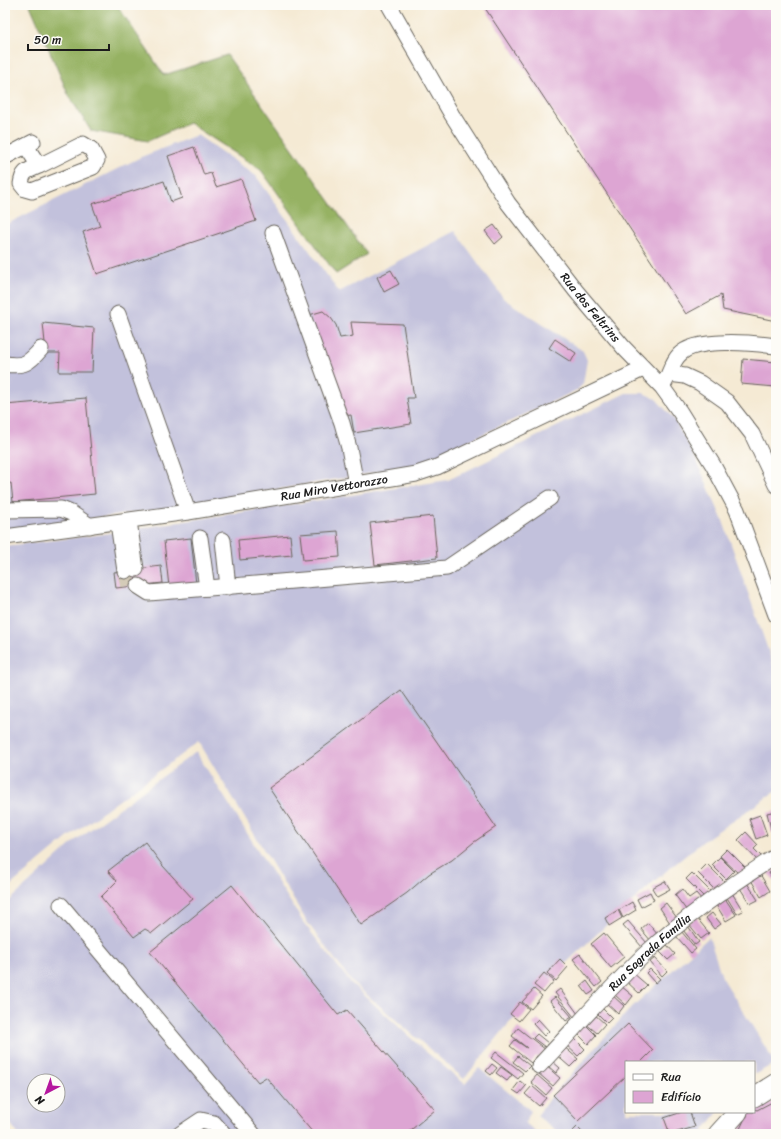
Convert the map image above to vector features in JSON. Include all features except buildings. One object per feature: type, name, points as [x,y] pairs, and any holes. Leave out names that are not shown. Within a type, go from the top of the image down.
[{"type":"main road","points":[[755,1086],[776,1074]]},
{"type":"main road","points":[[755,1096],[776,1083]]},
{"type":"main road","points":[[709,1134],[726,1113]]},
{"type":"main road","points":[[718,1134],[737,1113]]},
{"type":"street","name":"Rua dos Feltrins","points":[[389,5],[452,116],[508,203],[576,291],[624,348],[643,369],[665,380],[680,412],[710,460],[737,510],[776,615]]},
{"type":"street","points":[[5,157],[30,144],[39,166]]},
{"type":"street","points":[[273,233],[342,423],[349,448],[356,484]]},
{"type":"street","points":[[118,314],[188,512]]},
{"type":"street","points":[[665,380],[679,355],[689,347],[703,344],[751,343],[776,346]]},
{"type":"street","points":[[5,364],[16,366],[26,364],[41,349]]},
{"type":"street","name":"Rua Miro Vettorazzo","points":[[5,537],[124,522],[416,474],[437,467],[643,369]]},
{"type":"street","points":[[665,380],[685,376],[700,383],[727,402],[752,434],[776,485]]},
{"type":"street","points":[[138,586],[149,593],[447,568],[550,498]]},
{"type":"street","points":[[5,510],[61,509],[71,513],[90,526]]},
{"type":"street","points":[[124,522],[130,570]]},
{"type":"street","points":[[200,538],[207,588]]},
{"type":"street","points":[[223,540],[228,586]]},
{"type":"street","name":"Rua Sagrada Família","points":[[539,1066],[644,955],[684,921],[776,856]]},
{"type":"street","points":[[61,905],[253,1134]]},
{"type":"street","points":[[180,1134],[200,1120],[214,1123],[224,1134]]},
{"type":"shaded area","points":[[197,135],[256,176],[339,292],[455,231],[504,299],[583,351],[587,360],[583,384],[577,390],[417,465],[175,507],[5,531],[5,225],[141,157]]},
{"type":"shaded area","points":[[626,393],[643,393],[656,399],[674,419],[694,455],[723,521],[776,673],[776,791],[706,839],[659,877],[615,917],[563,966],[510,1022],[464,1079],[352,982],[307,922],[199,742],[66,839],[5,890],[5,546],[97,535],[448,480]]},
{"type":"shaded area","points":[[196,752],[303,922],[351,983],[425,1051],[465,1084],[479,1068],[531,1111],[525,1123],[539,1134],[18,1134],[5,1116],[5,905],[76,840]]},
{"type":"shaded area","points":[[709,937],[722,977],[775,1063],[755,1074],[755,1061],[625,1061],[625,1113],[717,1113],[701,1134],[561,1134],[537,1116],[549,1099],[631,1008]]},
{"type":"green space","points":[[30,5],[117,5],[164,75],[227,55],[367,254],[336,274],[261,170],[189,123],[148,141],[91,131],[68,94]]},
{"type":"tunnel","points":[[125,571],[128,587]]}]
